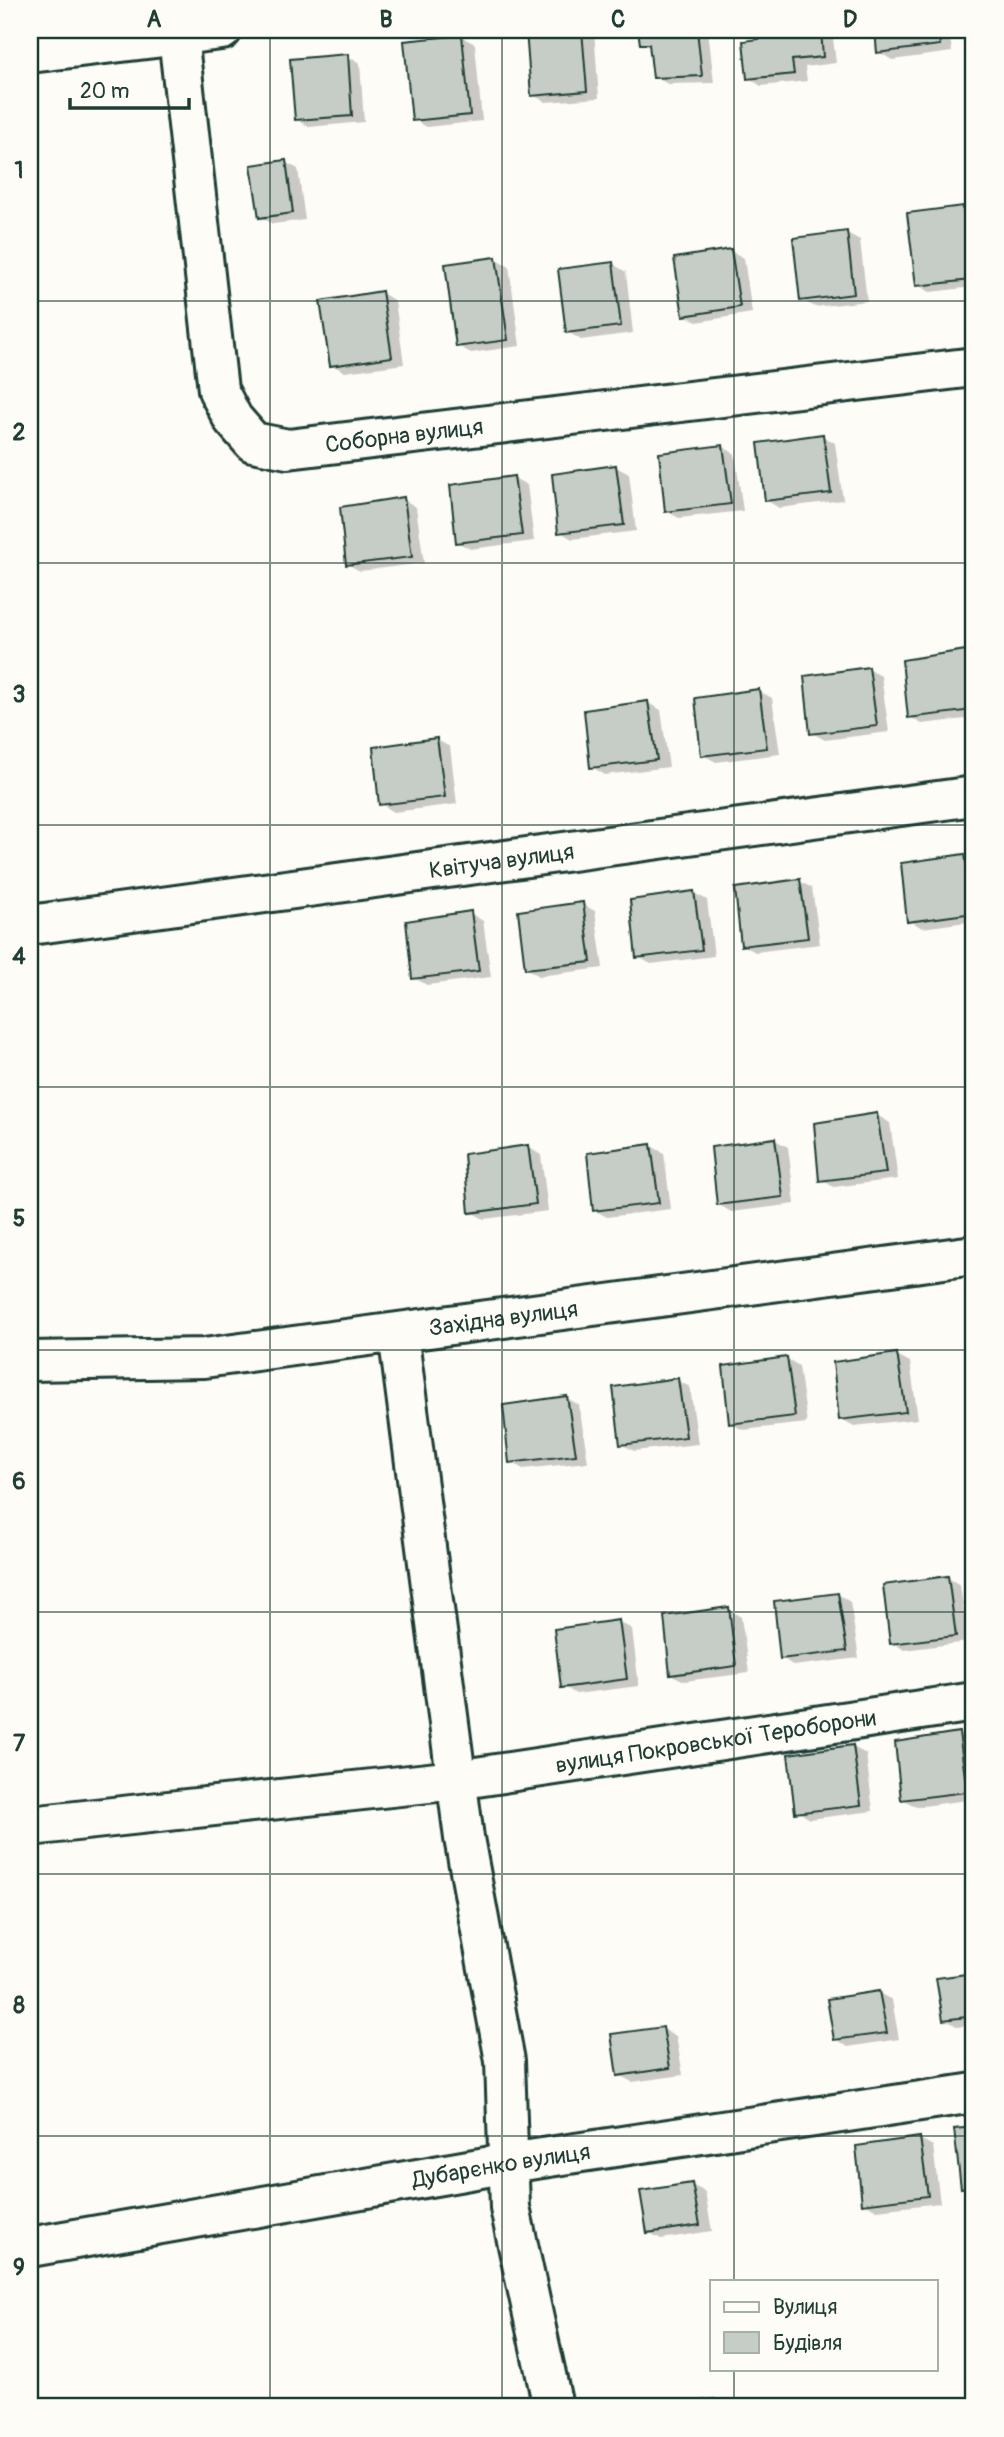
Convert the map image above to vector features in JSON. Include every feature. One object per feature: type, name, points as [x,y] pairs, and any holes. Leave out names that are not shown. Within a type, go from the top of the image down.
[{"type":"street","points":[[30,53],[222,30]]},
{"type":"street","name":"Соборна вулиця","points":[[178,36],[218,390],[233,419],[253,442],[288,449],[974,367]]},
{"type":"street","name":"Квітуча вулиця","points":[[30,925],[974,796]]},
{"type":"street","name":"Західна вулиця","points":[[30,1360],[204,1358],[974,1255]]},
{"type":"street","points":[[398,1333],[456,1780],[505,2061],[510,2208],[553,2407]]},
{"type":"street","name":"вулиця Покровської Тероборони","points":[[30,1826],[456,1780],[974,1702]]},
{"type":"street","name":"Дубарєнко вулиця","points":[[30,2248],[509,2163],[974,2093]]},
{"type":"building","points":[[526,30],[582,30],[587,91],[531,96]]},
{"type":"building","points":[[638,30],[697,30],[702,76],[653,78],[649,44],[640,44]]},
{"type":"building","points":[[758,30],[821,30],[823,57],[792,60],[794,74],[747,79],[743,41],[759,39]]},
{"type":"building","points":[[875,30],[938,30],[940,45],[877,53]]},
{"type":"building","points":[[462,35],[470,115],[412,121],[404,41]]},
{"type":"building","points":[[348,54],[352,116],[295,120],[290,59]]},
{"type":"building","points":[[286,160],[293,213],[259,218],[251,165]]},
{"type":"building","points":[[963,206],[971,280],[916,286],[907,213]]},
{"type":"building","points":[[847,231],[854,294],[800,301],[793,238]]},
{"type":"building","points":[[731,249],[740,307],[683,316],[674,258]]},
{"type":"building","points":[[496,257],[508,340],[456,347],[445,264]]},
{"type":"building","points":[[613,262],[621,326],[566,333],[558,269]]},
{"type":"building","points":[[382,291],[392,357],[330,366],[320,301]]},
{"type":"building","points":[[823,434],[831,493],[765,501],[758,443]]},
{"type":"building","points":[[723,445],[731,504],[665,512],[659,453]]},
{"type":"building","points":[[616,465],[624,525],[558,533],[552,474]]},
{"type":"building","points":[[514,476],[522,535],[456,543],[450,485]]},
{"type":"building","points":[[404,497],[412,557],[346,565],[340,507]]},
{"type":"building","points":[[966,650],[974,710],[908,718],[902,660]]},
{"type":"building","points":[[869,667],[877,726],[810,734],[804,676]]},
{"type":"building","points":[[759,689],[767,748],[701,756],[695,698]]},
{"type":"building","points":[[648,701],[657,760],[590,768],[584,710]]},
{"type":"building","points":[[437,738],[445,797],[379,805],[373,747]]},
{"type":"building","points":[[965,854],[974,913],[907,922],[901,863]]},
{"type":"building","points":[[800,879],[808,938],[741,946],[735,888]]},
{"type":"building","points":[[694,891],[702,950],[636,958],[630,900]]},
{"type":"building","points":[[583,902],[591,962],[525,969],[518,911]]},
{"type":"building","points":[[471,911],[479,971],[412,979],[406,921]]},
{"type":"building","points":[[877,1113],[886,1173],[819,1181],[814,1123]]},
{"type":"building","points":[[775,1138],[783,1197],[717,1205],[711,1147]]},
{"type":"building","points":[[651,1144],[659,1203],[593,1211],[587,1153]]},
{"type":"building","points":[[528,1145],[536,1204],[469,1213],[464,1154]]},
{"type":"building","points":[[897,1353],[906,1412],[839,1420],[833,1362]]},
{"type":"building","points":[[787,1357],[795,1416],[729,1424],[723,1366]]},
{"type":"building","points":[[678,1378],[686,1437],[620,1445],[613,1387]]},
{"type":"building","points":[[567,1396],[576,1455],[509,1463],[503,1405]]},
{"type":"building","points":[[948,1576],[956,1636],[890,1644],[883,1585]]},
{"type":"building","points":[[838,1593],[847,1651],[780,1659],[774,1601]]},
{"type":"building","points":[[729,1607],[736,1666],[670,1675],[664,1616]]},
{"type":"building","points":[[619,1620],[627,1679],[561,1688],[554,1629]]},
{"type":"building","points":[[959,1732],[967,1792],[901,1800],[895,1742]]},
{"type":"building","points":[[853,1745],[861,1805],[795,1813],[788,1754]]},
{"type":"building","points":[[974,1973],[974,2016],[943,2020],[936,1978]]},
{"type":"building","points":[[879,1991],[887,2033],[834,2040],[827,1999]]},
{"type":"building","points":[[663,2027],[670,2068],[617,2076],[611,2034]]},
{"type":"building","points":[[974,2127],[974,2186],[961,2188],[954,2129]]},
{"type":"building","points":[[920,2137],[928,2196],[862,2204],[856,2146]]},
{"type":"building","points":[[692,2183],[700,2225],[647,2233],[640,2191]]},
{"type":"building","points":[[714,2399],[715,2407],[651,2407]]}]
